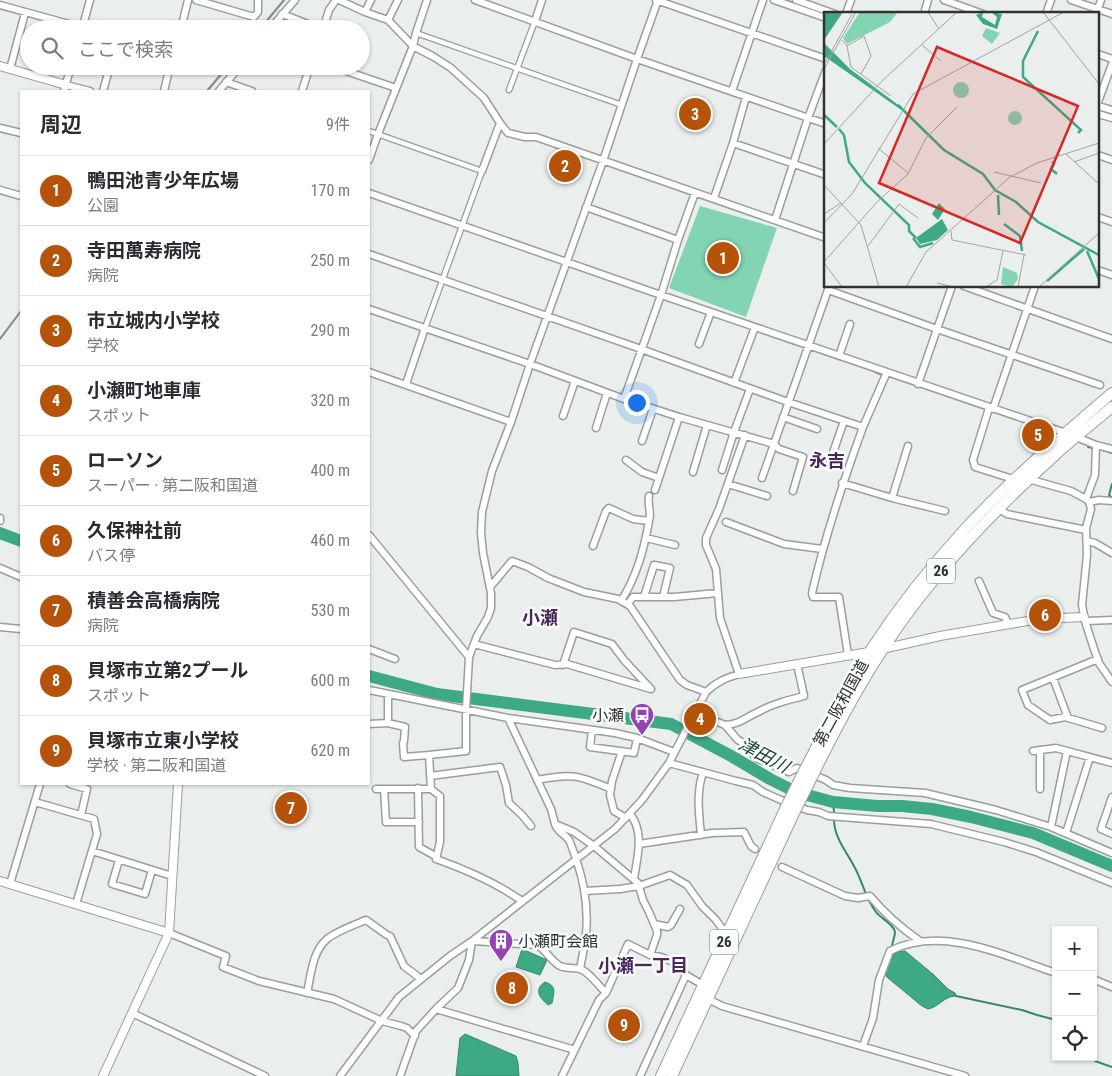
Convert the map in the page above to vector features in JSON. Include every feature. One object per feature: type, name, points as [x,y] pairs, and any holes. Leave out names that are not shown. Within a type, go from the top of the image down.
[{"type":"highway","name":"第二阪和国道","points":[[811,769],[901,622],[933,580],[968,540],[1030,479],[1112,392]]},
{"type":"highway","name":"第二阪和国道","points":[[661,1076],[728,932],[811,769],[839,703],[869,652],[903,604],[970,524],[1014,480],[1071,435],[1112,407]]},
{"type":"highway","name":"第二阪和国道","points":[[672,1076],[708,999],[791,809]]},
{"type":"street","points":[[85,20],[90,0]]},
{"type":"street","points":[[183,20],[188,0]]},
{"type":"street","points":[[196,0],[254,17],[258,12],[258,0]]},
{"type":"street","points":[[277,20],[295,0]]},
{"type":"street","points":[[325,20],[329,10],[339,0],[388,20],[413,46],[451,68],[484,98],[508,133],[536,137],[824,237]]},
{"type":"street","points":[[365,12],[371,0]]},
{"type":"street","points":[[388,20],[398,0]]},
{"type":"street","points":[[370,157],[413,46],[427,0]]},
{"type":"street","points":[[475,0],[637,59],[824,123]]},
{"type":"street","points":[[509,90],[542,0]]},
{"type":"street","points":[[370,724],[388,723],[405,727],[404,757],[466,751],[468,657],[491,608],[490,586],[483,553],[482,512],[492,471],[603,161],[657,0],[824,58]]},
{"type":"street","points":[[732,92],[763,0]]},
{"type":"street","points":[[774,0],[824,17]]},
{"type":"street","points":[[796,0],[829,12]]},
{"type":"street","points":[[847,12],[851,0]]},
{"type":"street","points":[[944,0],[977,12]]},
{"type":"street","points":[[1047,12],[1051,0]]},
{"type":"street","points":[[1071,0],[1112,14]]},
{"type":"street","points":[[1098,9],[1101,0]]},
{"type":"street","points":[[0,5],[9,4],[26,12],[54,20]]},
{"type":"street","points":[[24,20],[26,12]]},
{"type":"street","points":[[282,14],[298,20]]},
{"type":"street","points":[[10,69],[20,33]]},
{"type":"street","points":[[416,33],[622,104]]},
{"type":"street","points":[[1100,55],[1112,59]]},
{"type":"street","points":[[1100,97],[1112,64]]},
{"type":"street","points":[[0,66],[20,72]]},
{"type":"street","points":[[27,75],[65,88],[82,90]]},
{"type":"street","points":[[65,88],[69,75]]},
{"type":"street","points":[[103,90],[107,75]]},
{"type":"street","points":[[164,90],[168,75]]},
{"type":"street","points":[[220,90],[232,75]]},
{"type":"street","points":[[302,90],[307,75]]},
{"type":"street","points":[[358,75],[396,88]]},
{"type":"street","points":[[775,220],[824,75]]},
{"type":"street","points":[[226,82],[249,90]]},
{"type":"street","points":[[714,198],[733,143],[746,96]]},
{"type":"street","points":[[406,384],[462,224],[500,123]]},
{"type":"street","points":[[0,128],[20,133]]},
{"type":"street","points":[[370,131],[482,171]]},
{"type":"street","points":[[733,143],[824,174]]},
{"type":"street","points":[[1100,156],[1112,160]]},
{"type":"street","points":[[0,190],[20,196]]},
{"type":"street","points":[[370,192],[918,384],[1112,449]]},
{"type":"street","points":[[624,399],[695,193]]},
{"type":"street","points":[[586,207],[678,240]]},
{"type":"street","points":[[1100,218],[1112,222]]},
{"type":"street","points":[[370,254],[862,427]]},
{"type":"street","points":[[1100,271],[1112,275]]},
{"type":"street","points":[[762,478],[828,288],[937,329],[1100,385]]},
{"type":"street","points":[[918,384],[951,288]]},
{"type":"street","points":[[970,288],[1112,339]]},
{"type":"street","points":[[1034,288],[973,460],[975,467],[1014,480],[1030,479],[1071,492],[1087,500],[1112,502]]},
{"type":"street","points":[[370,309],[678,417],[774,444],[779,448],[803,457],[793,491]]},
{"type":"street","points":[[699,344],[711,312]]},
{"type":"street","points":[[839,356],[850,324]]},
{"type":"street","points":[[734,383],[755,327]]},
{"type":"street","points":[[370,372],[511,422]]},
{"type":"street","points":[[848,655],[839,597],[813,597],[812,593],[822,549],[842,483],[862,427],[887,372]]},
{"type":"street","points":[[563,416],[575,381]]},
{"type":"street","points":[[722,470],[750,389]]},
{"type":"street","points":[[596,428],[607,393]]},
{"type":"street","points":[[642,442],[654,408]]},
{"type":"street","points":[[655,490],[678,417]]},
{"type":"street","points":[[784,417],[817,429]]},
{"type":"street","points":[[830,461],[844,421]]},
{"type":"street","points":[[693,472],[707,425]]},
{"type":"street","points":[[739,674],[720,618],[716,569],[706,545],[706,538],[719,509],[745,435]]},
{"type":"street","points":[[1096,445],[1095,475],[1087,500],[1091,509],[1086,530],[1086,575],[1082,592],[1082,605],[1084,619],[1098,659],[1112,682]]},
{"type":"street","points":[[892,498],[908,446]]},
{"type":"street","points":[[626,460],[642,472],[659,478]]},
{"type":"street","points":[[842,483],[945,511]]},
{"type":"street","points":[[728,484],[767,496]]},
{"type":"street","points":[[622,601],[631,586],[646,538],[650,515],[649,496]]},
{"type":"street","points":[[593,546],[606,511],[609,508],[633,519],[649,521]]},
{"type":"street","points":[[999,508],[1007,514],[1086,530]]},
{"type":"street","points":[[726,522],[784,544],[822,549]]},
{"type":"street","points":[[370,536],[468,657]]},
{"type":"street","points":[[646,538],[675,545]]},
{"type":"street","points":[[1087,541],[1095,543],[1112,553]]},
{"type":"street","points":[[490,586],[512,561],[584,592],[618,599],[630,606],[680,680],[687,685],[706,692]]},
{"type":"street","points":[[644,597],[654,565],[670,568],[662,597]]},
{"type":"street","points":[[0,568],[20,576]]},
{"type":"street","points":[[979,581],[993,613],[1005,617],[1008,624]]},
{"type":"street","points":[[628,604],[633,597],[674,597],[718,593]]},
{"type":"street","points":[[340,1076],[399,997],[594,846],[628,816],[669,762],[706,692],[713,685],[739,674],[869,652],[940,636],[1008,624],[1039,619],[1112,620]]},
{"type":"street","points":[[0,626],[20,629]]},
{"type":"street","points":[[474,644],[555,665],[563,665],[567,664],[651,689],[612,644],[574,632],[563,665]]},
{"type":"street","points":[[370,650],[395,659]]},
{"type":"street","points":[[1098,659],[1022,690],[1028,705],[1050,720],[1066,717],[1102,728]]},
{"type":"street","points":[[725,725],[740,722],[758,711],[804,696],[797,664]]},
{"type":"street","points":[[1052,678],[1068,718]]},
{"type":"street","points":[[370,690],[508,718],[637,738],[674,752]]},
{"type":"street","points":[[388,694],[388,723]]},
{"type":"street","points":[[695,713],[725,725],[737,738],[755,752],[754,756],[756,758],[788,772],[797,768],[826,780],[833,785],[850,788],[925,793],[996,810],[1051,827],[1112,853]]},
{"type":"street","points":[[508,718],[551,809],[557,830],[568,839],[582,878],[587,910],[586,936],[580,969]]},
{"type":"street","points":[[592,730],[590,747],[634,753],[637,738]]},
{"type":"street","points":[[1040,789],[1037,750],[1056,748],[1112,763]]},
{"type":"street","points":[[622,751],[612,781],[610,795],[614,811],[634,819],[639,844],[634,879]]},
{"type":"street","points":[[1051,827],[1067,751]]},
{"type":"street","points":[[429,755],[431,789]]},
{"type":"street","points":[[1066,833],[1090,757]]},
{"type":"street","points":[[669,762],[753,785],[781,800],[828,816],[931,824],[1004,842],[1059,861],[1112,883]]},
{"type":"street","points":[[430,776],[500,766],[509,803],[531,826]]},
{"type":"street","points":[[701,835],[698,796],[703,772]]},
{"type":"street","points":[[537,780],[561,776],[577,776],[611,789]]},
{"type":"street","points":[[10,884],[40,785]]},
{"type":"street","points":[[77,785],[88,789],[81,815]]},
{"type":"street","points":[[103,1076],[169,933],[178,785]]},
{"type":"street","points":[[418,788],[419,847],[437,856]]},
{"type":"street","points":[[376,789],[431,789],[440,796],[440,842],[436,859],[468,871],[504,888],[522,901]]},
{"type":"street","points":[[384,789],[386,822],[419,822]]},
{"type":"street","points":[[1112,797],[1101,829],[1112,834]]},
{"type":"street","points":[[34,802],[94,819],[97,834],[76,904]]},
{"type":"street","points":[[555,824],[574,832],[594,846],[638,883],[657,935],[650,955]]},
{"type":"street","points":[[639,844],[712,833],[744,832],[755,850]]},
{"type":"street","points":[[92,851],[172,876]]},
{"type":"street","points":[[119,860],[112,884],[145,894],[152,870]]},
{"type":"street","points":[[782,867],[851,898],[870,896],[897,924],[920,942]]},
{"type":"street","points":[[585,891],[639,886],[670,874],[687,885],[702,906],[728,932]]},
{"type":"street","points":[[0,881],[169,933],[226,956],[223,967],[259,981],[334,999],[382,1021],[406,1028],[415,1036]]},
{"type":"street","points":[[654,924],[668,927],[680,909]]},
{"type":"street","points":[[307,993],[318,951],[326,940],[366,920],[390,936],[404,966],[421,979]]},
{"type":"street","points":[[472,941],[537,945],[558,965],[586,972],[606,993]]},
{"type":"street","points":[[400,1076],[416,1031],[458,988],[470,960],[472,941]]},
{"type":"street","points":[[863,1046],[873,1018],[879,980],[892,950],[920,942],[952,942],[989,950],[1052,972]]},
{"type":"street","points":[[562,1076],[599,1000],[606,993],[628,944],[650,955],[662,957],[676,963],[686,974],[703,985],[708,999],[722,1006],[965,1076]]},
{"type":"street","points":[[640,1076],[686,974]]},
{"type":"street","points":[[1097,980],[1112,986]]},
{"type":"street","points":[[436,1009],[575,1050]]},
{"type":"street","points":[[132,1013],[265,1076]]},
{"type":"shaded area","points":[[700,206],[777,228],[746,317],[669,288]]},
{"type":"shaded area","points":[[522,949],[547,960],[540,975],[516,967]]},
{"type":"shaded area","points":[[905,951],[955,993],[956,996],[952,996],[928,1009],[888,978],[886,972],[891,957],[897,952]]},
{"type":"shaded area","points":[[545,982],[551,985],[554,990],[552,1003],[548,1005],[539,994],[539,988]]},
{"type":"shaded area","points":[[465,1034],[516,1056],[519,1076],[456,1076],[460,1038]]},
{"type":"waterway","points":[[785,0],[824,13]]},
{"type":"waterway","points":[[1100,110],[1112,114]]},
{"type":"waterway","points":[[788,341],[794,344]]},
{"type":"waterway","points":[[875,372],[883,375]]},
{"type":"waterway","points":[[789,392],[793,380]]},
{"type":"waterway","points":[[646,403],[690,417]]},
{"type":"waterway","points":[[1030,424],[1055,433]]},
{"type":"waterway","points":[[1088,447],[1093,448]]},
{"type":"waterway","points":[[1099,449],[1112,453]]},
{"type":"waterway","points":[[1112,484],[1109,495],[1112,498]]},
{"type":"waterway","name":"津田川","points":[[0,533],[20,541]]},
{"type":"waterway","name":"津田川","points":[[370,676],[437,694],[671,724],[796,792],[833,802],[932,809],[971,817],[1033,833],[1112,866]]},
{"type":"waterway","points":[[833,802],[834,812]]},
{"type":"waterway","points":[[834,821],[839,840],[856,870],[870,902],[878,914],[894,929],[895,934],[892,947]]},
{"type":"waterway","points":[[956,996],[1022,1010],[1052,1019]]},
{"type":"waterway","points":[[1095,1061],[1112,1067]]},
{"type":"railway","points":[[267,20],[284,0]]},
{"type":"railway","points":[[208,90],[220,75]]},
{"type":"railway","points":[[0,339],[20,312]]},
{"type":"place","name":"市立城内小学校","points":[[695,114]]},
{"type":"place","name":"寺田萬寿病院","points":[[565,166]]},
{"type":"place","name":"鴨田池青少年広場","points":[[723,258]]},
{"type":"place","name":"ローソン","points":[[1038,435]]},
{"type":"place","name":"久保神社前","points":[[1045,615]]},
{"type":"place","name":"小瀬町地車庫","points":[[700,719]]},
{"type":"place","name":"小瀬","points":[[642,736]]},
{"type":"place","name":"積善会高橋病院","points":[[291,808]]},
{"type":"place","name":"小瀬町会館","points":[[501,962]]},
{"type":"place","name":"貝塚市立第2プール","points":[[512,988]]},
{"type":"place","name":"貝塚市立東小学校","points":[[624,1025]]},
{"type":"district","name":"永吉","points":[[827,460]]},
{"type":"district","name":"小瀬","points":[[540,617]]},
{"type":"district","name":"小瀬一丁目","points":[[643,965]]}]
